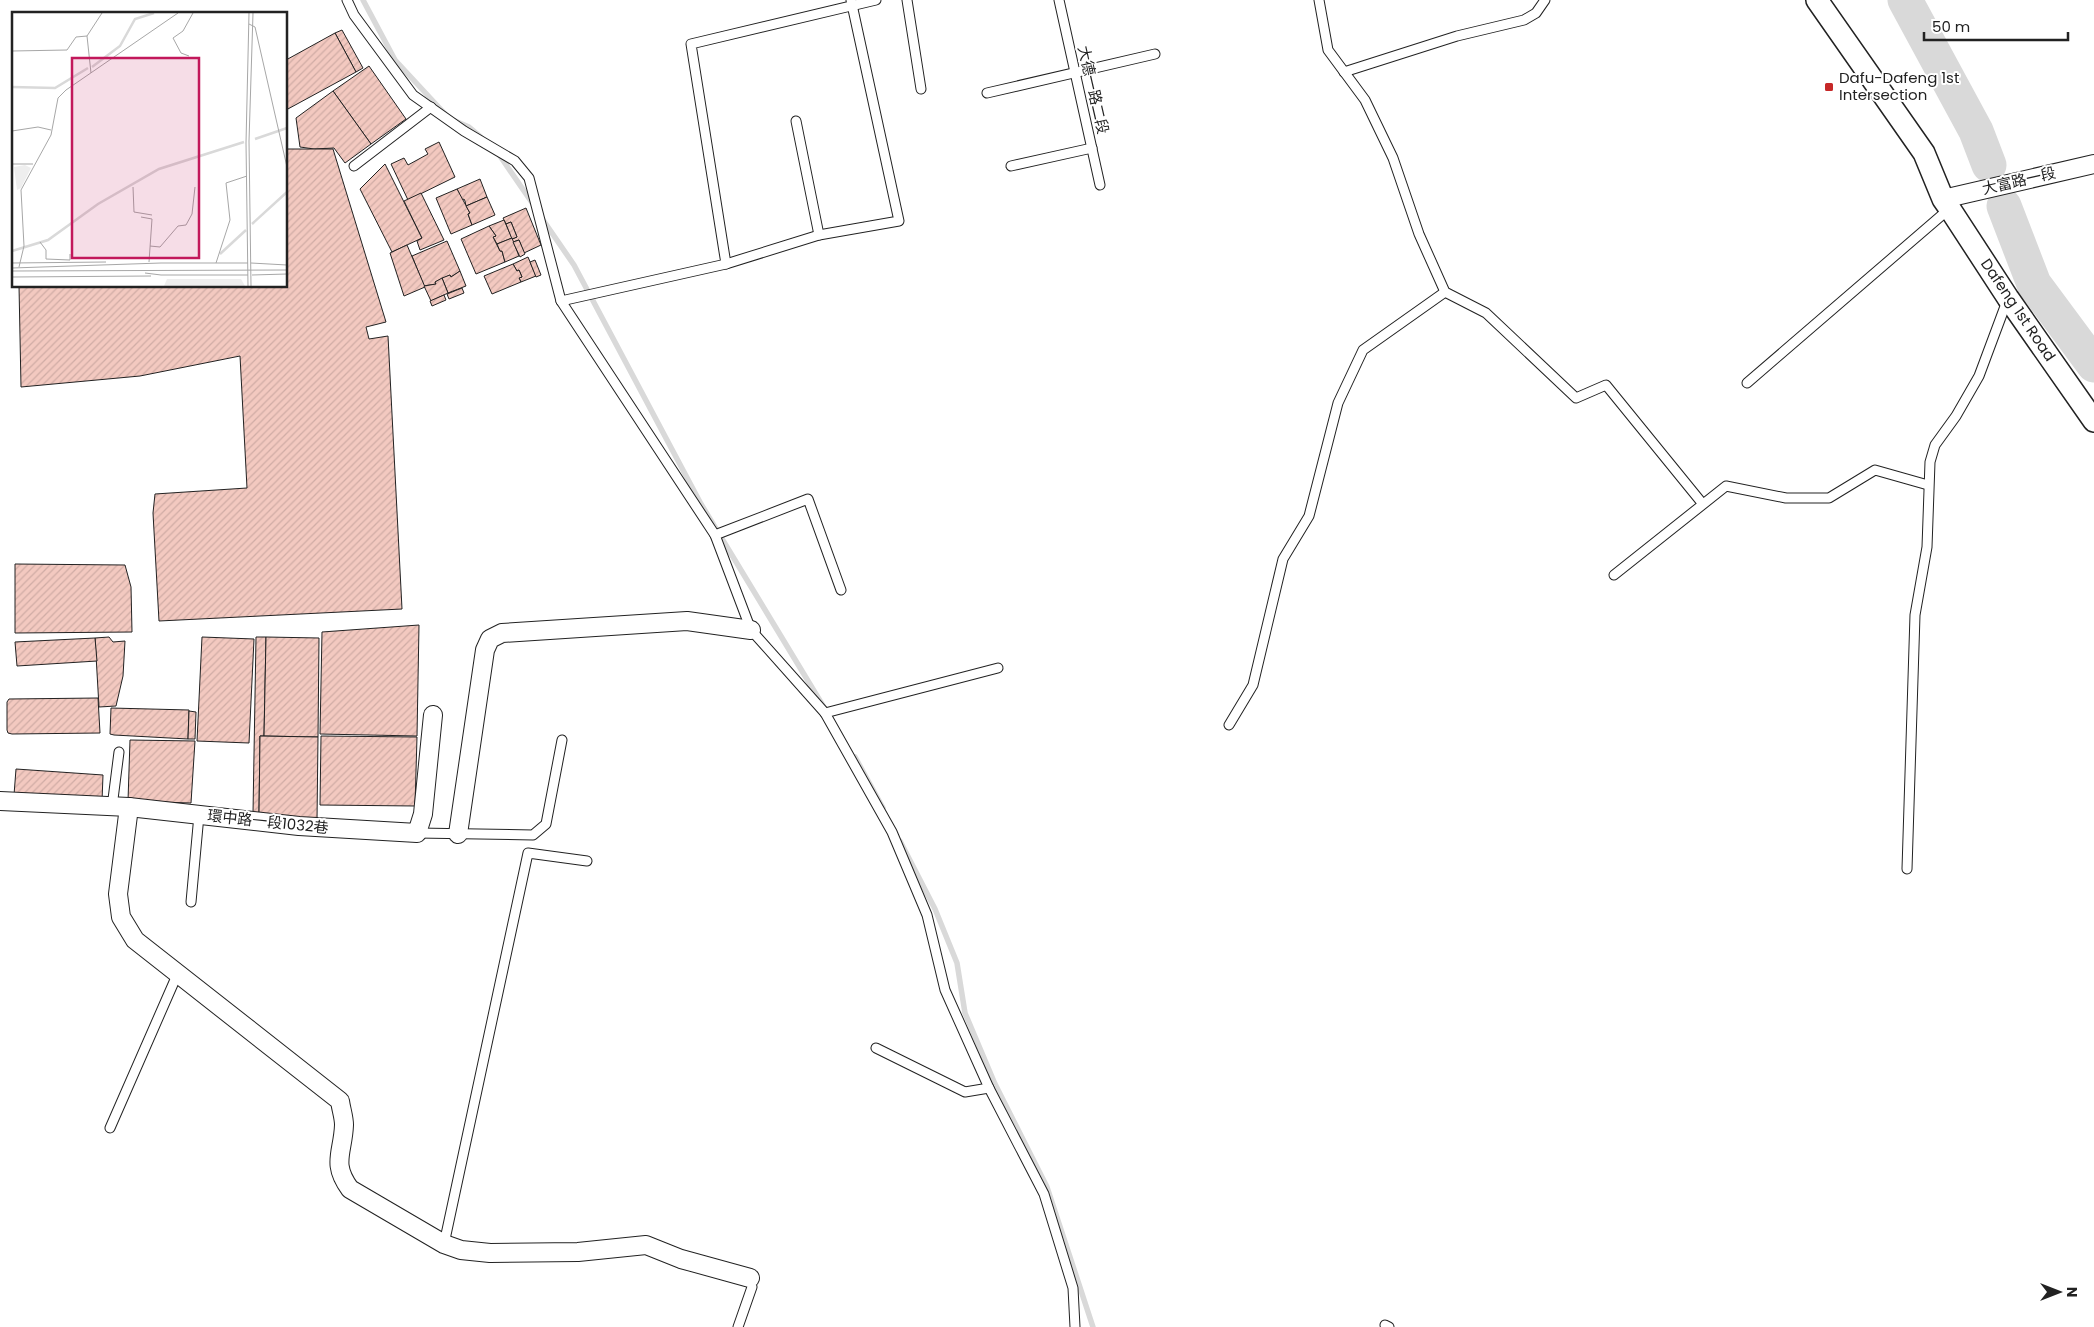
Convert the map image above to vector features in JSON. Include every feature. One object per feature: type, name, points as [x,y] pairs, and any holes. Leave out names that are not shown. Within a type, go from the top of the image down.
[{"type":"street","name":"Dafeng 1st Road","points":[[1817,0],[1924,153],[1946,204],[2008,298],[2094,421]]},
{"type":"street","name":"大富路一段","points":[[1946,204],[2094,164]]},
{"type":"street","points":[[458,834],[485,650],[490,639],[502,633],[687,621],[751,630]]},
{"type":"street","points":[[417,833],[423,814],[432,715]]},
{"type":"street","name":"環中路一段1032巷","points":[[0,801],[120,807],[299,826],[417,833]]},
{"type":"street","points":[[120,807],[118,894],[121,917],[135,940],[340,1102],[344,1124],[339,1167],[341,1177],[350,1189],[444,1244],[461,1250],[490,1252],[578,1252],[646,1245],[681,1259],[751,1282]]},
{"type":"lane","points":[[347,0],[354,15],[413,94],[464,131],[515,160],[529,178],[561,301],[715,536],[751,630],[825,713],[892,832],[927,915],[945,990],[989,1088],[1044,1194],[1073,1288],[1075,1327]]},
{"type":"lane","points":[[726,264],[691,44],[852,3],[876,0]]},
{"type":"lane","points":[[907,0],[921,89]]},
{"type":"lane","name":"大德一路二段","points":[[1059,0],[1100,185]]},
{"type":"lane","points":[[1319,0],[1328,50],[1365,100],[1393,158],[1418,234],[1445,292],[1486,313],[1576,398],[1606,385],[1702,503]]},
{"type":"lane","points":[[1344,72],[1457,36],[1524,20],[1536,13],[1546,0]]},
{"type":"lane","points":[[561,301],[726,264],[819,235],[899,221],[852,3]]},
{"type":"lane","points":[[987,93],[1155,54]]},
{"type":"lane","points":[[354,166],[431,107]]},
{"type":"lane","points":[[796,121],[819,235]]},
{"type":"lane","points":[[1011,166],[1092,148]]},
{"type":"lane","points":[[1747,383],[1946,204]]},
{"type":"lane","points":[[1229,725],[1253,685],[1284,559],[1309,516],[1338,403],[1359,359],[1364,350],[1445,292]]},
{"type":"lane","points":[[1907,869],[1915,615],[1927,547],[1930,462],[1935,445],[1956,416],[1979,376],[2008,298]]},
{"type":"lane","points":[[1614,575],[1702,503],[1726,486],[1786,498],[1829,498],[1875,470],[1928,485]]},
{"type":"lane","points":[[715,536],[808,499],[841,590]]},
{"type":"lane","points":[[825,713],[998,668]]},
{"type":"lane","points":[[417,833],[532,835],[546,824],[562,740]]},
{"type":"lane","points":[[119,752],[120,807]]},
{"type":"lane","points":[[191,902],[199,815]]},
{"type":"lane","points":[[444,1244],[528,853],[587,861]]},
{"type":"lane","points":[[110,1128],[177,975]]},
{"type":"lane","points":[[876,1048],[965,1092],[989,1088]]},
{"type":"lane","points":[[738,1327],[751,1282]]},
{"type":"building","points":[[342,30],[363,68],[356,72],[335,33]]},
{"type":"building","points":[[335,33],[356,72],[288,109],[288,59]]},
{"type":"building","points":[[369,66],[406,119],[371,144],[333,91]]},
{"type":"building","points":[[333,91],[371,144],[345,163],[334,148],[314,149],[300,147],[296,118]]},
{"type":"building","points":[[439,142],[455,177],[408,200],[391,164],[404,158],[408,165],[428,154],[425,149]]},
{"type":"building","points":[[288,149],[333,149],[386,322],[366,327],[369,339],[388,336],[402,609],[159,621],[153,513],[155,494],[247,488],[240,356],[140,376],[21,387],[19,288],[288,288]]},
{"type":"building","points":[[385,164],[422,238],[392,252],[360,189]]},
{"type":"building","points":[[480,179],[487,197],[466,206],[464,199],[462,200],[457,189]]},
{"type":"building","points":[[457,189],[470,213],[468,214],[472,225],[451,234],[436,198]]},
{"type":"building","points":[[421,193],[444,240],[420,250],[417,241],[422,238],[404,201]]},
{"type":"building","points":[[487,197],[495,215],[472,225],[468,214],[470,213],[466,206]]},
{"type":"building","points":[[526,208],[541,245],[524,253],[519,240],[513,242],[512,239],[517,237],[511,222],[506,224],[503,218]]},
{"type":"building","points":[[504,220],[512,238],[497,244],[493,237],[496,236],[489,226]]},
{"type":"building","points":[[511,222],[517,237],[512,239],[506,224]]},
{"type":"building","points":[[489,226],[496,236],[493,237],[500,251],[502,251],[505,262],[476,274],[461,239]]},
{"type":"building","points":[[512,238],[519,256],[505,262],[502,251],[500,251],[497,244]]},
{"type":"building","points":[[519,240],[525,254],[520,257],[513,242]]},
{"type":"building","points":[[447,241],[460,271],[451,277],[450,275],[435,282],[436,284],[424,286],[412,256]]},
{"type":"building","points":[[407,245],[425,287],[404,296],[390,253]]},
{"type":"building","points":[[528,257],[536,276],[521,282],[519,278],[522,277],[519,270],[517,271],[513,264]]},
{"type":"building","points":[[535,260],[541,275],[536,277],[530,262]]},
{"type":"building","points":[[513,264],[517,271],[519,270],[522,277],[519,278],[521,282],[492,294],[484,276]]},
{"type":"building","points":[[460,271],[466,286],[448,293],[442,278],[450,275],[451,277]]},
{"type":"building","points":[[442,278],[448,293],[431,301],[424,286],[436,284],[435,282]]},
{"type":"building","points":[[462,288],[464,293],[449,299],[447,294]]},
{"type":"building","points":[[444,295],[446,300],[432,306],[430,301]]},
{"type":"building","points":[[15,564],[125,565],[131,587],[132,632],[15,633]]},
{"type":"building","points":[[419,625],[417,736],[320,734],[322,632]]},
{"type":"building","points":[[109,637],[113,642],[125,641],[123,676],[116,706],[99,707],[95,638]]},
{"type":"building","points":[[202,637],[254,639],[249,743],[197,741]]},
{"type":"building","points":[[256,637],[266,637],[264,736],[260,736],[259,813],[253,813]]},
{"type":"building","points":[[266,637],[319,638],[318,737],[264,736]]},
{"type":"building","points":[[95,638],[97,661],[17,666],[15,642]]},
{"type":"building","points":[[98,698],[100,733],[8,733],[7,702],[9,699]]},
{"type":"building","points":[[111,708],[189,710],[188,739],[110,734]]},
{"type":"building","points":[[189,711],[196,712],[195,739],[188,739]]},
{"type":"building","points":[[260,736],[318,737],[317,821],[259,813]]},
{"type":"building","points":[[321,736],[417,737],[415,806],[320,805]]},
{"type":"building","points":[[130,740],[195,741],[191,803],[128,801]]},
{"type":"building","points":[[16,769],[103,775],[102,801],[14,795]]},
{"type":"waterway","points":[[363,0],[395,60],[445,114]]},
{"type":"waterway","points":[[1905,0],[1976,131],[1989,165]]},
{"type":"waterway","points":[[455,121],[469,127],[482,138]]},
{"type":"waterway","points":[[498,153],[535,207]]},
{"type":"waterway","points":[[2004,206],[2034,284],[2094,365]]},
{"type":"waterway","points":[[541,217],[574,265],[701,504],[825,709]]},
{"type":"waterway","points":[[855,757],[883,808]]},
{"type":"waterway","points":[[900,841],[935,909],[957,963],[965,1013],[995,1084],[1047,1187],[1093,1327]]},
{"type":"place","name":"Dafu-Dafeng 1st Intersection","points":[[1829,87]]}]
